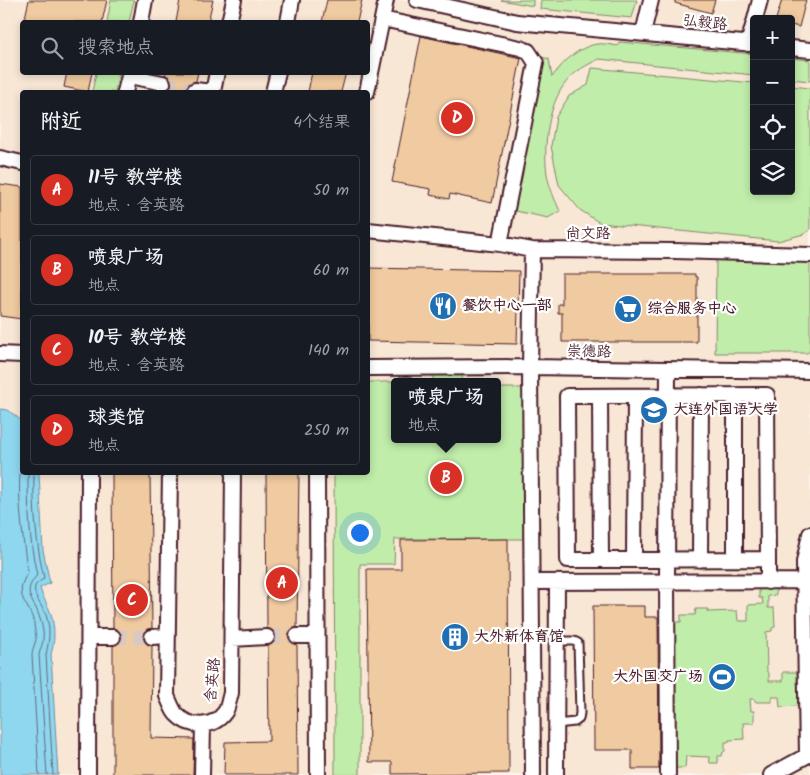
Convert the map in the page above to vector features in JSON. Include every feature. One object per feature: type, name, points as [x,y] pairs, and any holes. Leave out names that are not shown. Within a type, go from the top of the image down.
[{"type":"street","points":[[141,20],[146,0]]},
{"type":"street","points":[[229,20],[234,0]]},
{"type":"street","points":[[288,20],[292,0]]},
{"type":"street","points":[[367,90],[386,0]]},
{"type":"street","name":"弘毅路","points":[[416,0],[517,22],[750,44]]},
{"type":"street","points":[[642,33],[651,0]]},
{"type":"street","points":[[756,15],[760,0]]},
{"type":"street","points":[[382,19],[520,48],[528,52],[536,63],[500,244]]},
{"type":"street","points":[[795,48],[810,50]]},
{"type":"street","points":[[125,90],[129,75]]},
{"type":"street","points":[[133,75],[164,83]]},
{"type":"street","points":[[212,90],[216,75]]},
{"type":"street","points":[[274,90],[277,75]]},
{"type":"street","points":[[0,158],[20,163]]},
{"type":"street","name":"尚文路","points":[[370,230],[500,244],[532,250],[675,251],[810,255]]},
{"type":"street","points":[[532,250],[530,367],[534,775]]},
{"type":"street","points":[[0,354],[20,355]]},
{"type":"street","name":"崇德路","points":[[370,368],[530,367],[810,371]]},
{"type":"street","points":[[668,369],[668,775]]},
{"type":"street","points":[[700,395],[700,560]]},
{"type":"street","points":[[735,395],[735,559]]},
{"type":"street","points":[[768,559],[568,560],[567,396],[767,395],[768,559],[768,582]]},
{"type":"street","points":[[600,396],[601,560]]},
{"type":"street","points":[[634,560],[635,396]]},
{"type":"street","points":[[88,775],[89,475]]},
{"type":"street","points":[[170,475],[167,696],[176,713],[186,722],[203,725],[202,775]]},
{"type":"street","name":"含英路","points":[[203,725],[212,723],[225,712],[231,693],[233,475]]},
{"type":"street","points":[[317,475],[318,775]]},
{"type":"street","points":[[771,775],[809,755],[804,562],[810,534]]},
{"type":"street","points":[[532,582],[804,581]]},
{"type":"street","points":[[556,775],[557,582]]},
{"type":"street","points":[[152,637],[168,636]]},
{"type":"street","points":[[297,636],[317,636]]},
{"type":"street","points":[[88,637],[113,637]]},
{"type":"street","points":[[232,639],[267,637]]},
{"type":"lane","points":[[556,641],[574,640],[578,643],[580,713],[579,719],[576,722],[556,724]]},
{"type":"shaded area","name":"大连外国语大学","points":[[0,0],[810,0],[810,775],[0,775]]},
{"type":"green space","points":[[111,0],[134,0],[129,20],[107,20]]},
{"type":"green space","points":[[501,0],[533,0],[533,6]]},
{"type":"green space","points":[[541,0],[637,0],[632,18],[540,9]]},
{"type":"green space","points":[[619,42],[750,54],[750,75],[599,59],[577,71],[567,81],[555,101],[548,126],[547,174],[560,211],[548,218],[511,210],[541,57],[549,59],[552,77],[566,61],[584,48],[600,44],[618,46]]},
{"type":"green space","points":[[795,58],[810,60],[810,81],[795,79]]},
{"type":"green space","points":[[592,68],[750,83],[750,195],[795,195],[795,86],[810,88],[810,230],[804,234],[778,241],[600,223],[580,210],[559,185],[551,146],[556,117],[569,96],[588,85]]},
{"type":"green space","points":[[96,75],[119,75],[115,90],[92,90]]},
{"type":"green space","points":[[798,258],[810,265],[810,351],[807,353],[715,353],[716,259]]},
{"type":"green space","points":[[433,372],[462,372],[462,378],[433,378]]},
{"type":"green space","points":[[370,382],[391,382],[391,443],[501,443],[501,388],[523,388],[523,539],[395,539],[394,564],[360,564],[360,775],[335,775],[334,475],[370,475]]},
{"type":"green space","name":"大外国交广场","points":[[759,585],[776,585],[776,595],[768,596],[768,608],[774,608],[775,627],[772,628],[772,631],[766,632],[769,681],[783,681],[783,672],[797,672],[798,706],[780,707],[779,697],[772,697],[772,702],[756,702],[754,699],[750,699],[751,711],[754,711],[754,723],[743,723],[744,739],[725,742],[725,751],[722,756],[718,756],[718,763],[710,763],[709,757],[686,756],[685,768],[674,768],[675,622],[681,622],[681,615],[695,615],[696,609],[708,609],[707,612],[737,611],[738,621],[748,621],[748,605],[763,604],[762,598],[759,598]]},
{"type":"water","points":[[0,409],[8,410],[20,419],[20,475],[39,475],[43,550],[50,583],[40,588],[51,614],[54,629],[51,654],[58,775],[0,775]]},
{"type":"building","points":[[29,0],[107,0],[102,20],[24,20]]},
{"type":"building","points":[[180,0],[213,0],[208,20],[176,20]]},
{"type":"building","points":[[327,0],[362,0],[357,20],[322,20]]},
{"type":"building","points":[[675,0],[715,0],[711,13],[675,3]]},
{"type":"building","points":[[782,0],[806,0],[799,27],[795,26],[795,15],[777,15]]},
{"type":"building","points":[[421,36],[521,58],[492,203],[450,194],[449,199],[430,195],[431,189],[392,182]]},
{"type":"building","points":[[66,75],[91,75],[88,90],[64,87]]},
{"type":"building","points":[[165,75],[197,75],[196,81],[188,84],[187,90],[166,90],[171,85],[171,80]]},
{"type":"building","points":[[311,75],[345,75],[342,90],[308,90]]},
{"type":"building","points":[[0,184],[20,187],[20,319],[0,316]]},
{"type":"building","name":"餐饮中心一部","points":[[370,268],[519,271],[517,344],[370,341]]},
{"type":"building","name":"综合服务中心","points":[[562,274],[695,274],[695,277],[697,277],[697,342],[562,342],[562,313],[558,313],[558,304],[562,304]]},
{"type":"building","points":[[112,475],[150,475],[152,628],[147,630],[143,637],[145,642],[152,646],[151,738],[194,739],[193,775],[113,775],[113,646],[120,642],[122,637],[118,630],[113,628]]},
{"type":"building","points":[[266,475],[299,475],[297,627],[292,629],[288,636],[290,641],[297,645],[298,775],[224,775],[225,742],[269,741],[268,646],[272,644],[276,637],[274,632],[267,628]]},
{"type":"building","name":"大外新体育馆","points":[[508,539],[509,773],[392,774],[392,762],[369,762],[367,569],[401,569],[401,540]]},
{"type":"building","points":[[593,606],[645,606],[645,617],[658,617],[659,769],[632,769],[632,750],[594,750]]},
{"type":"tunnel","points":[[163,83],[195,90]]},
{"type":"tunnel","points":[[267,637],[297,636]]},
{"type":"tunnel","points":[[113,637],[152,637]]},
{"type":"place","name":"球类馆","points":[[457,118]]},
{"type":"place","name":"餐饮中心一部","points":[[443,306]]},
{"type":"place","name":"综合服务中心","points":[[628,309]]},
{"type":"place","name":"大连外国语大学","points":[[654,410]]},
{"type":"place","name":"喷泉广场","points":[[446,478]]},
{"type":"place","name":"11号 教学楼","points":[[282,583]]},
{"type":"place","name":"10号 教学楼","points":[[132,600]]},
{"type":"place","name":"大外新体育馆","points":[[455,637]]},
{"type":"place","name":"大外国交广场","points":[[722,677]]}]
